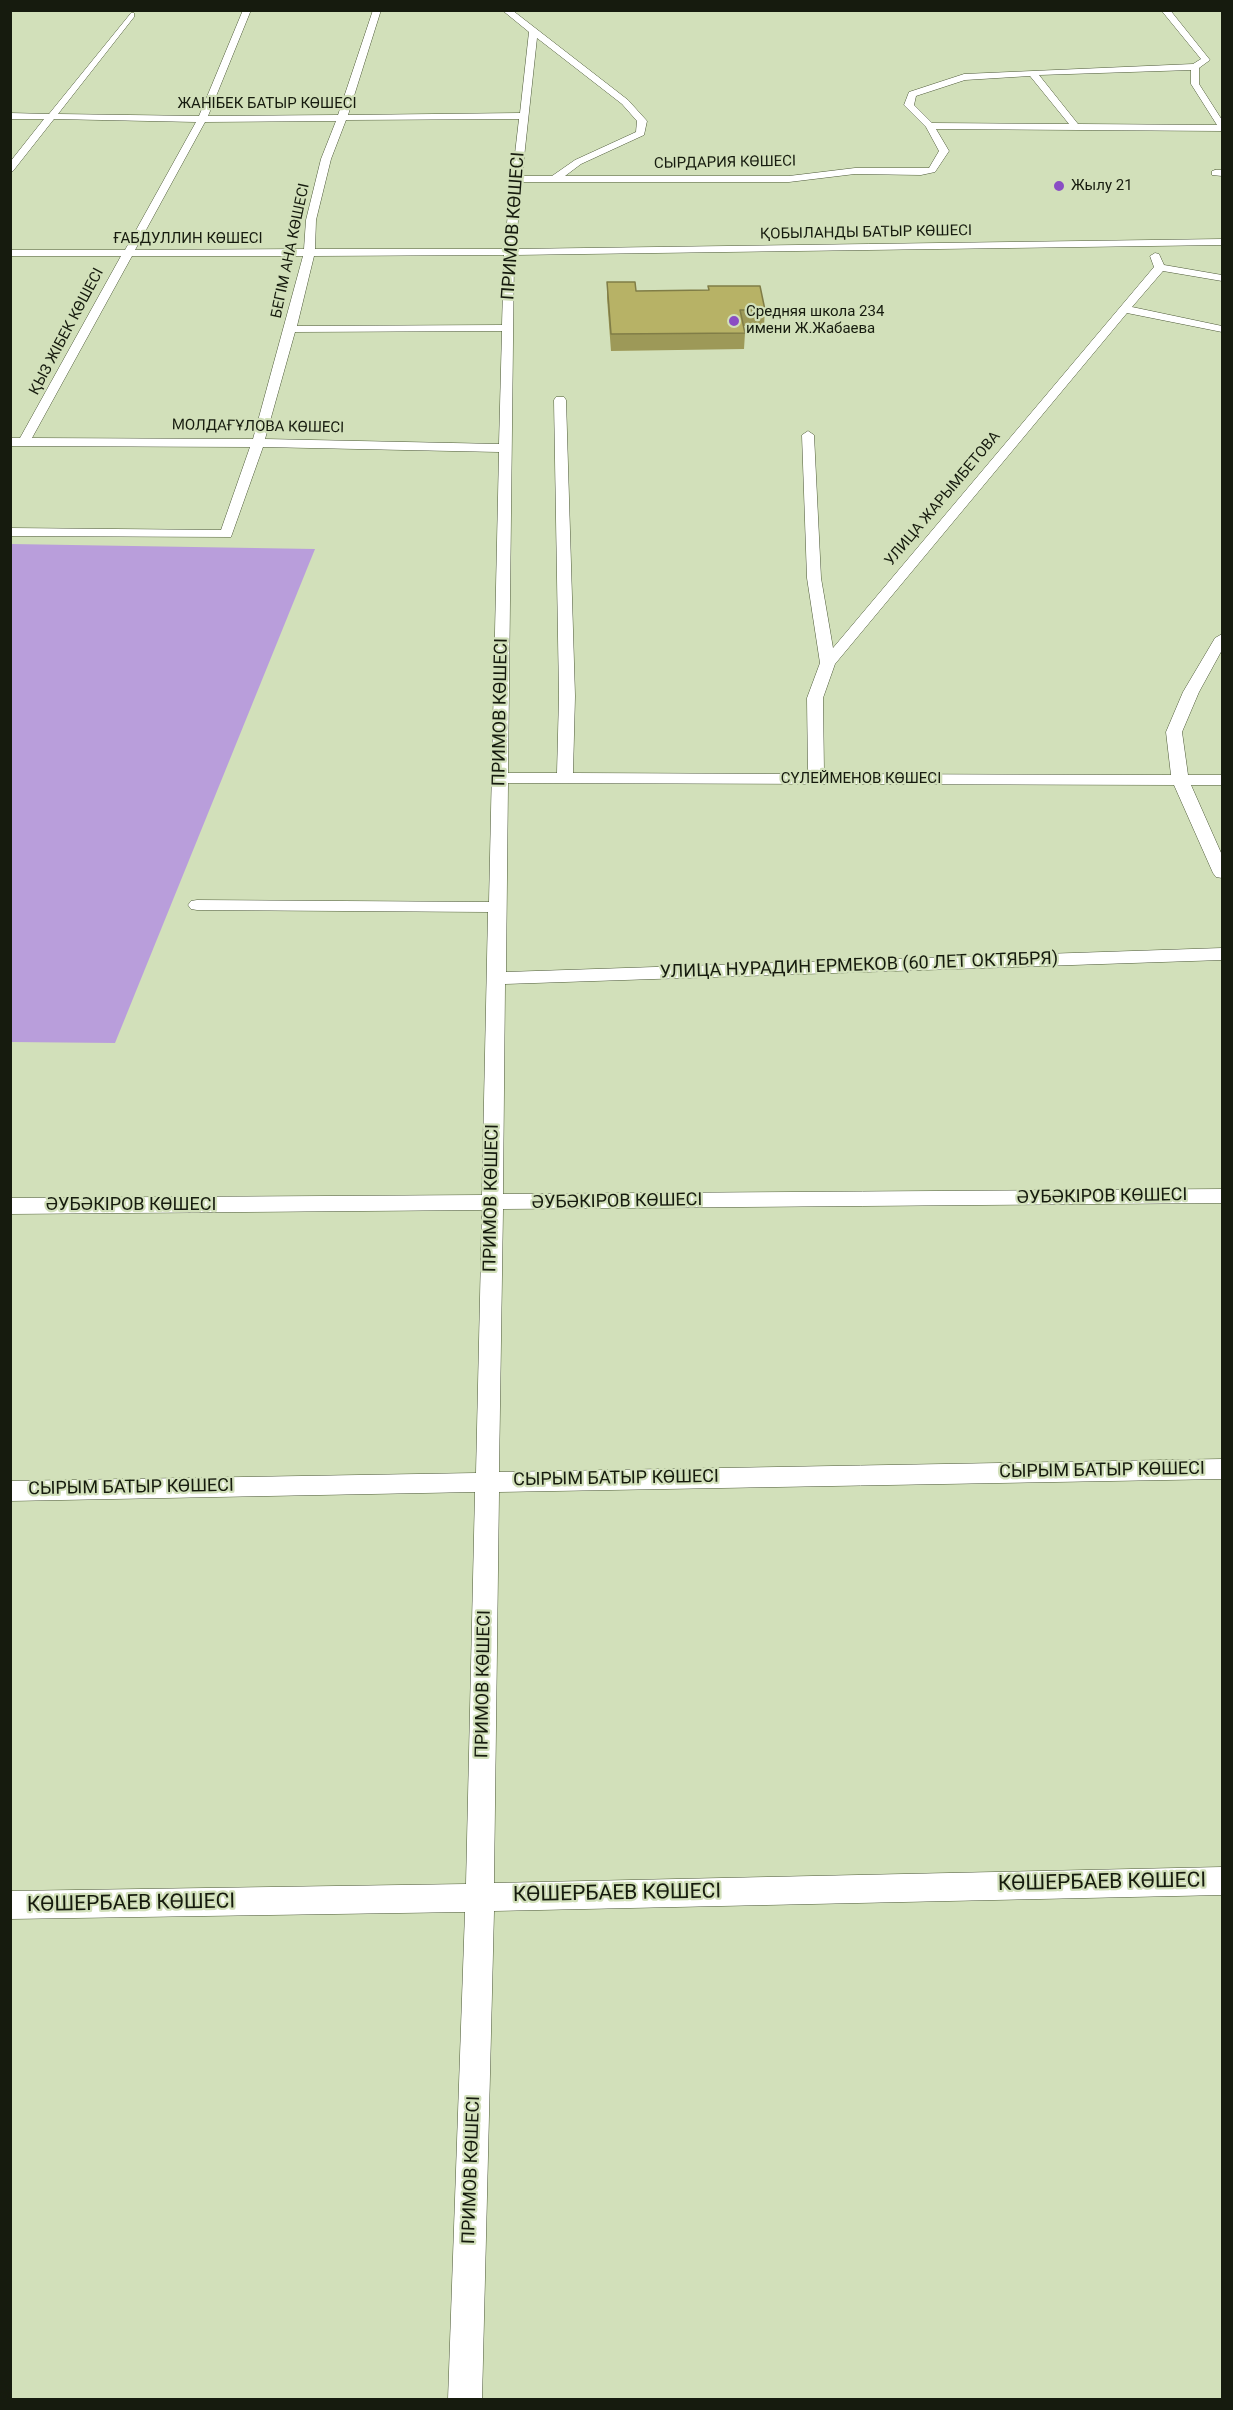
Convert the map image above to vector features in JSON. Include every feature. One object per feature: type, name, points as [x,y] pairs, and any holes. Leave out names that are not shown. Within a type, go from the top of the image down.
[{"type":"street","name":"ҚЫЗ ЖІБЕК КӨШЕСІ","points":[[17,442],[202,119],[247,10]]},
{"type":"street","name":"БЕГІМ АНА КӨШЕСІ","points":[[10,532],[226,534],[258,443],[290,329],[309,253],[311,220],[326,159],[353,89],[376,10]]},
{"type":"street","points":[[506,10],[625,102],[642,121],[641,133],[578,162],[554,179]]},
{"type":"street","points":[[1165,10],[1206,60],[1195,67],[964,77],[912,94],[909,105],[930,126],[1222,127]]},
{"type":"street","points":[[10,169],[131,15]]},
{"type":"street","name":"ПРИМОВ КӨШЕСІ","points":[[465,2400],[480,1898],[509,252],[533,33]]},
{"type":"street","points":[[1195,67],[1195,84],[1222,127]]},
{"type":"street","points":[[1032,73],[1075,126]]},
{"type":"street","name":"ЖАНІБЕК БАТЫР КӨШЕСІ","points":[[10,116],[341,119],[524,116]]},
{"type":"street","name":"СЫРДАРИЯ КӨШЕСІ","points":[[517,179],[789,178],[855,171],[921,172],[932,170],[944,151],[930,126]]},
{"type":"street","name":"ҚОБЫЛАНДЫ БАТЫР КӨШЕСІ","points":[[509,252],[1150,245],[1222,242]]},
{"type":"street","points":[[1150,245],[1160,267],[1222,278]]},
{"type":"street","name":"ҒАБДУЛЛИН КӨШЕСІ","points":[[10,253],[509,252]]},
{"type":"street","name":"УЛИЦА ЖАРЫМБЕТОВА","points":[[816,778],[815,698],[828,663],[1160,267]]},
{"type":"street","points":[[1124,309],[1222,328]]},
{"type":"street","points":[[290,329],[508,328]]},
{"type":"street","points":[[560,400],[567,696],[565,778]]},
{"type":"street","points":[[808,435],[814,578],[828,663]]},
{"type":"street","name":"МОЛДАҒҰЛОВА КӨШЕСІ","points":[[17,442],[258,443],[506,448]]},
{"type":"street","points":[[1222,638],[1191,692],[1174,732],[1180,779],[1222,873]]},
{"type":"street","name":"СҮЛЕЙМЕНОВ КӨШЕСІ","points":[[500,778],[1222,780]]},
{"type":"street","points":[[197,905],[497,907]]},
{"type":"street","name":"УЛИЦА НУРАДИН ЕРМЕКОВ (60 ЛЕТ ОКТЯБРЯ)","points":[[496,978],[1222,954]]},
{"type":"street","name":"ӘУБӘКІРОВ КӨШЕСІ","points":[[10,1206],[1222,1196]]},
{"type":"street","name":"СЫРЫМ БАТЫР КӨШЕСІ","points":[[10,1491],[1222,1469]]},
{"type":"street","name":"КӨШЕРБАЕВ КӨШЕСІ","points":[[10,1905],[480,1898],[1222,1881]]},
{"type":"shaded area","points":[[11,544],[315,549],[115,1043],[11,1042]]},
{"type":"building","points":[[607,282],[635,282],[636,291],[709,290],[708,286],[760,286],[765,310],[740,310],[745,333],[611,334]]},
{"type":"place","name":"Жылу 21","points":[[1059,186]]},
{"type":"place","name":"Средняя школа 234 имени Ж.Жабаева","points":[[734,321]]}]
